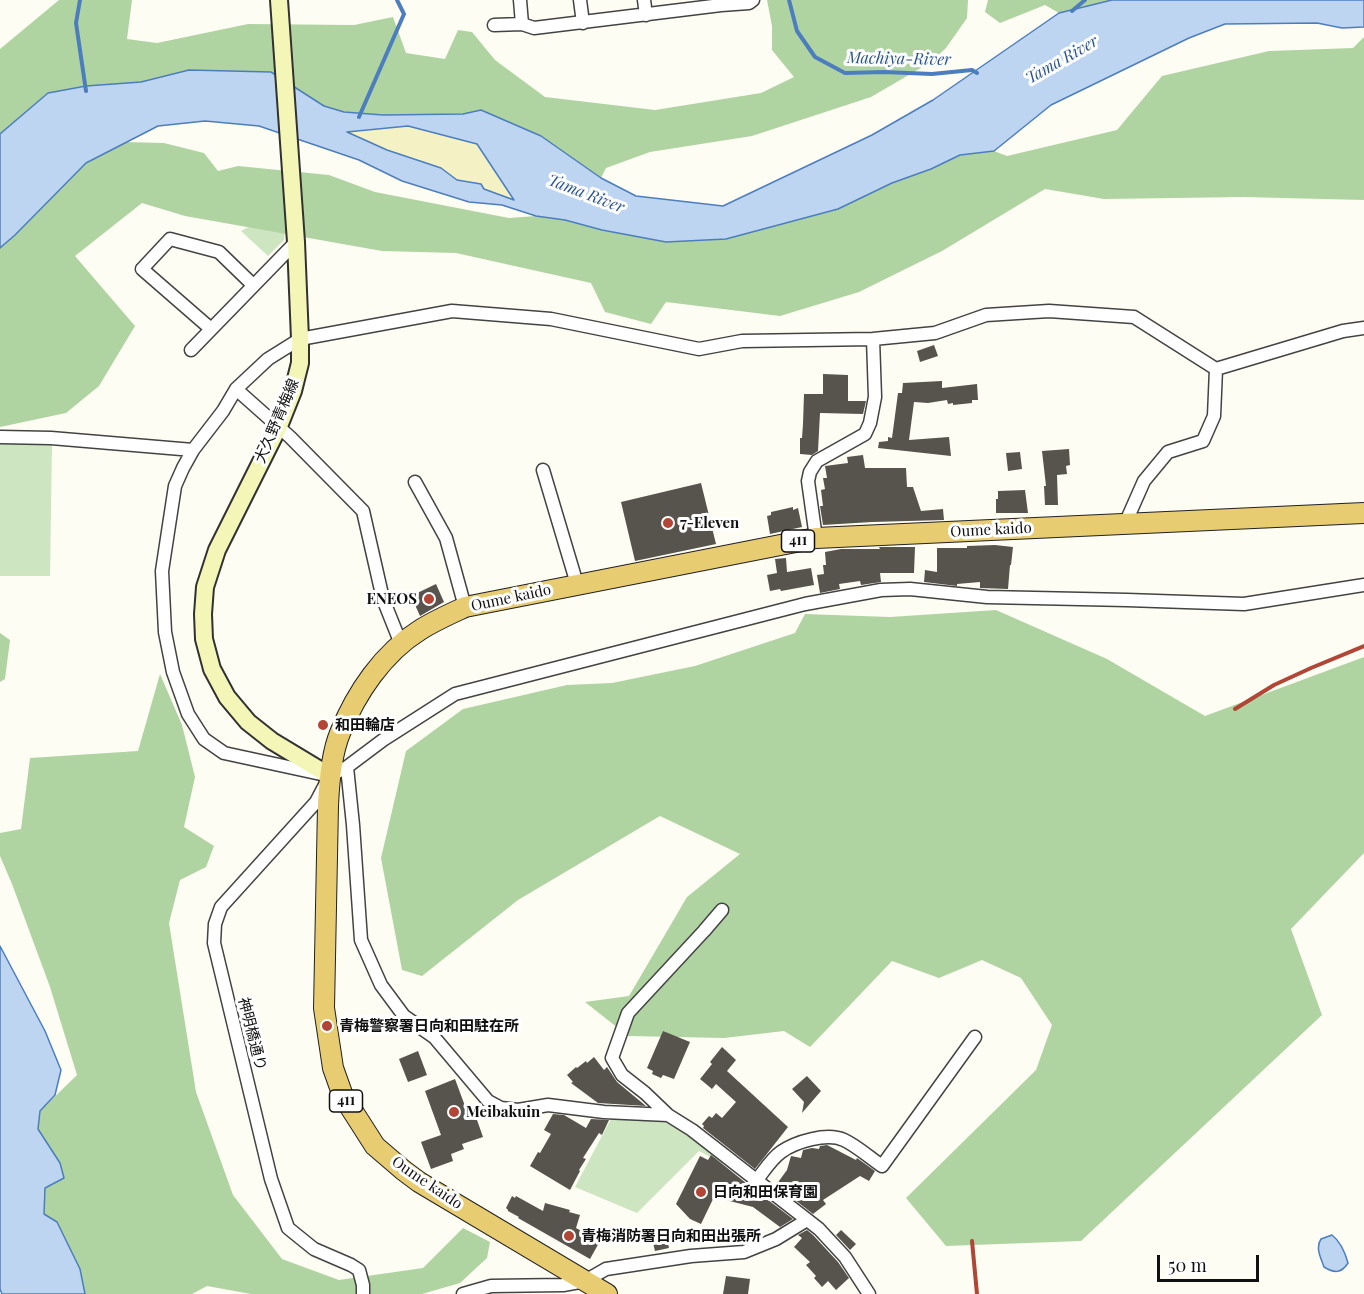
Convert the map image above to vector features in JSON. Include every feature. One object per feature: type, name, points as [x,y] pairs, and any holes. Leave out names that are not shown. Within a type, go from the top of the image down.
[{"type":"highway","name":"Oume kaido","points":[[607,1294],[402,1170],[375,1146],[343,1096],[333,1068],[324,1008],[328,806],[338,771],[339,735],[356,699],[380,664],[419,630],[465,607],[816,538],[1364,513]]},
{"type":"main road","name":"大久野青梅線","points":[[279,0],[295,236],[300,363],[293,392],[279,426],[217,550],[205,587],[204,639],[212,669],[227,697],[248,722],[272,741],[338,771]]},
{"type":"street","points":[[520,0],[522,24]]},
{"type":"street","points":[[580,0],[583,23]]},
{"type":"street","points":[[644,0],[646,15]]},
{"type":"street","points":[[494,25],[522,24],[534,28],[749,3],[753,0]]},
{"type":"street","points":[[190,350],[253,285],[295,236]]},
{"type":"street","points":[[211,329],[142,269],[170,239],[219,252],[253,285]]},
{"type":"street","points":[[1364,328],[1343,331],[1216,369],[1134,317],[1049,311],[986,315],[935,333],[873,339],[742,341],[699,349],[551,319],[452,311],[300,339],[268,359],[236,389],[223,411],[193,450],[175,486],[162,571],[165,632],[173,672],[188,714],[204,739],[224,753],[338,771],[455,694],[805,604],[870,592],[910,589],[987,597],[1244,604],[1364,585]]},
{"type":"street","points":[[816,538],[808,481],[810,472],[817,461],[865,434],[873,412],[873,339]]},
{"type":"street","points":[[1125,524],[1144,480],[1168,452],[1203,441],[1214,416],[1216,369]]},
{"type":"street","points":[[236,389],[279,426],[363,511],[383,599],[401,644]]},
{"type":"street","points":[[0,437],[51,438],[193,450]]},
{"type":"street","points":[[543,470],[577,584]]},
{"type":"street","points":[[415,482],[446,538],[465,607]]},
{"type":"street","points":[[338,771],[353,825],[361,940],[381,985],[404,1016],[434,1037],[488,1101],[501,1108],[518,1110],[549,1105],[604,1112],[668,1115]]},
{"type":"street","name":"神明橋通り","points":[[338,771],[316,802],[221,908],[215,924],[214,943],[272,1179],[288,1228],[314,1250],[351,1264],[359,1270],[363,1294]]},
{"type":"street","points":[[722,910],[628,1013],[612,1058],[622,1075],[668,1115],[692,1130],[819,1229],[845,1257],[869,1294]]},
{"type":"street","points":[[756,1181],[781,1152],[797,1144],[824,1138],[837,1137],[844,1140],[882,1166],[975,1037]]},
{"type":"street","points":[[463,1294],[477,1292],[491,1286],[563,1285],[585,1281],[606,1269],[691,1256],[744,1252],[776,1239],[807,1220]]},
{"type":"green space","points":[[59,0],[132,0],[127,39],[157,43],[248,24],[354,25],[393,17],[406,53],[445,59],[458,30],[472,32],[495,60],[545,97],[655,110],[761,93],[794,77],[772,50],[772,26],[767,0],[968,0],[967,18],[946,48],[931,62],[871,97],[752,136],[650,152],[606,168],[601,178],[541,136],[482,110],[463,114],[383,115],[344,112],[324,106],[271,72],[189,70],[141,82],[86,86],[48,93],[0,134],[0,49]]},
{"type":"green space","points":[[988,0],[1112,0],[1059,13],[1045,5],[1000,23],[985,12]]},
{"type":"green space","points":[[1364,37],[1364,200],[1243,197],[1104,199],[1045,189],[942,251],[859,292],[780,316],[666,302],[651,324],[605,312],[591,283],[456,253],[382,251],[185,216],[142,203],[75,256],[135,326],[99,386],[66,413],[0,427],[0,248],[85,163],[124,142],[164,143],[204,153],[218,171],[238,166],[329,175],[375,192],[509,218],[536,216],[565,220],[602,230],[666,242],[892,183],[931,169],[960,155],[994,151],[1007,156],[1117,130],[1162,76],[1269,51],[1353,48]]},
{"type":"green space","points":[[254,224],[285,228],[284,240],[268,256],[241,231]]},
{"type":"green space","points":[[0,441],[52,445],[50,576],[0,576]]},
{"type":"green space","points":[[996,610],[1107,659],[1205,716],[1364,657],[1364,853],[1291,929],[1322,1015],[1081,1241],[946,1246],[906,1198],[1036,1070],[1052,1025],[1021,978],[982,960],[939,978],[892,961],[810,1047],[784,1031],[724,1038],[628,1036],[585,1002],[629,996],[687,897],[740,854],[660,816],[518,900],[422,976],[402,970],[381,858],[406,751],[463,709],[567,685],[612,683],[695,666],[795,633],[805,614],[890,617]]},
{"type":"green space","points":[[0,633],[10,640],[5,679],[0,682]]},
{"type":"green space","points":[[160,674],[182,725],[195,777],[184,827],[214,846],[206,867],[180,880],[169,923],[196,1092],[233,1195],[282,1259],[339,1280],[423,1268],[463,1228],[490,1242],[487,1258],[460,1283],[422,1294],[251,1294],[207,1286],[192,1294],[85,1294],[80,1269],[44,1214],[45,1188],[60,1163],[38,1129],[40,1111],[77,1075],[50,987],[0,856],[0,833],[21,829],[30,758],[138,751]]},
{"type":"green space","points":[[612,1117],[670,1120],[729,1164],[727,1166],[699,1151],[637,1213],[575,1187]]},
{"type":"sand","points":[[408,126],[477,144],[515,201],[484,189],[481,184],[457,180],[441,168],[387,150],[345,132]]},
{"type":"water","name":"Tama River","points":[[1112,0],[1364,0],[1364,27],[1342,28],[1317,23],[1225,24],[1189,38],[1051,105],[994,151],[960,155],[931,169],[892,183],[838,209],[726,239],[666,242],[536,216],[502,205],[469,202],[402,181],[359,160],[259,126],[205,121],[158,126],[86,163],[0,248],[0,134],[48,93],[86,86],[141,82],[189,70],[271,72],[324,106],[344,112],[383,115],[463,114],[481,110],[541,136],[601,178],[636,196],[723,206],[872,135],[933,100],[1059,13]],"holes":[[[408,126],[477,144],[514,200],[484,189],[481,184],[457,180],[441,168],[387,150],[347,132]]]},
{"type":"water","points":[[0,946],[45,1031],[61,1070],[55,1095],[40,1111],[38,1129],[60,1163],[64,1178],[45,1188],[44,1214],[57,1222],[80,1269],[85,1294],[2,1294],[0,1289]]},
{"type":"water","points":[[1332,1235],[1342,1248],[1348,1263],[1343,1269],[1337,1271],[1324,1267],[1320,1257],[1319,1242]]},
{"type":"building","points":[[934,345],[938,356],[920,362],[917,351]]},
{"type":"building","points":[[823,374],[848,375],[848,401],[866,401],[863,414],[820,413],[818,451],[812,455],[800,454],[804,394],[823,394]]},
{"type":"building","points":[[942,381],[942,388],[977,384],[978,400],[953,405],[953,403],[948,404],[947,400],[928,403],[914,402],[909,440],[949,437],[951,456],[878,448],[879,442],[888,441],[888,437],[892,438],[898,393],[902,393],[903,383]]},
{"type":"building","points":[[1069,449],[1070,465],[1066,466],[1067,474],[1057,475],[1058,505],[1045,505],[1044,486],[1046,486],[1042,451]]},
{"type":"building","points":[[1020,452],[1022,469],[1008,471],[1006,453]]},
{"type":"building","points":[[863,455],[865,468],[906,468],[907,487],[913,487],[921,511],[943,509],[944,520],[823,525],[820,506],[823,506],[821,490],[825,489],[823,478],[827,478],[825,466],[848,463],[847,457]]},
{"type":"building","name":"7-Eleven","points":[[701,483],[716,544],[635,561],[621,502]]},
{"type":"building","points":[[1025,490],[1028,513],[996,513],[998,491]]},
{"type":"building","points":[[793,507],[793,510],[798,508],[802,527],[770,534],[767,516],[771,515],[771,512]]},
{"type":"building","points":[[995,545],[1013,547],[1008,589],[980,588],[980,582],[957,584],[957,586],[924,582],[925,570],[937,572],[937,548]]},
{"type":"building","points":[[879,547],[915,547],[914,573],[880,573],[881,582],[861,585],[860,581],[839,584],[840,589],[820,593],[817,575],[824,574],[825,552],[841,549],[880,549]]},
{"type":"building","points":[[786,558],[787,572],[811,568],[814,585],[770,591],[767,575],[777,573],[775,559]]},
{"type":"building","points":[[436,584],[444,602],[420,616],[411,596]]},
{"type":"building","points":[[663,1031],[690,1042],[674,1079],[663,1075],[661,1078],[652,1074],[653,1071],[647,1068]]},
{"type":"building","points":[[722,1047],[736,1060],[727,1071],[788,1127],[755,1169],[703,1128],[702,1124],[709,1116],[712,1118],[716,1113],[722,1118],[736,1102],[716,1084],[712,1089],[700,1079]]},
{"type":"building","points":[[418,1051],[427,1075],[408,1082],[399,1059]]},
{"type":"building","points":[[594,1057],[604,1070],[607,1067],[617,1082],[646,1106],[598,1103],[571,1083],[573,1082],[567,1075]]},
{"type":"building","points":[[807,1076],[821,1091],[802,1113],[804,1102],[792,1089]]},
{"type":"building","name":"Meibakuin","points":[[455,1079],[465,1106],[471,1103],[483,1137],[462,1144],[464,1149],[451,1154],[453,1161],[431,1169],[421,1142],[441,1135],[425,1091]]},
{"type":"building","points":[[553,1114],[564,1115],[586,1128],[591,1119],[609,1120],[602,1135],[599,1133],[583,1158],[586,1159],[570,1190],[530,1166],[551,1134],[544,1130]]},
{"type":"building","points":[[827,1145],[856,1160],[857,1158],[875,1171],[869,1181],[860,1176],[823,1200],[826,1204],[813,1214],[776,1185],[787,1170],[791,1156],[801,1158],[803,1150],[819,1149],[820,1146]]},
{"type":"building","points":[[711,1155],[793,1219],[780,1227],[753,1207],[714,1197],[701,1224],[690,1219],[676,1204],[700,1156],[708,1160]]},
{"type":"building","points":[[512,1196],[543,1211],[545,1203],[580,1215],[576,1228],[600,1241],[590,1259],[508,1211],[506,1208]]},
{"type":"building","points":[[807,1230],[838,1262],[849,1278],[836,1290],[828,1281],[822,1287],[806,1265],[810,1262],[794,1247],[802,1238],[798,1235]]},
{"type":"building","points":[[841,1230],[856,1244],[850,1250],[836,1235]]},
{"type":"building","points":[[666,1236],[669,1248],[655,1251],[652,1239]]},
{"type":"building","points":[[726,1276],[750,1279],[748,1294],[723,1294]]},
{"type":"waterway","points":[[80,0],[76,23],[86,91]]},
{"type":"waterway","points":[[359,117],[404,14],[397,0]]},
{"type":"waterway","name":"Machiya-River","points":[[789,0],[797,31],[815,57],[845,73],[932,74],[972,70],[977,73]]},
{"type":"waterway","points":[[1072,11],[1085,0]]},
{"type":"railway","points":[[1235,709],[1274,685],[1364,646]]},
{"type":"railway","points":[[972,1241],[977,1294]]},
{"type":"place","name":"7-Eleven","points":[[668,523]]},
{"type":"place","name":"ENEOS","points":[[429,599]]},
{"type":"place","name":"和田輪店","points":[[323,725]]},
{"type":"place","name":"青梅警察署日向和田駐在所","points":[[327,1026]]},
{"type":"place","name":"Meibakuin","points":[[454,1112]]},
{"type":"place","name":"日向和田保育園","points":[[701,1192]]},
{"type":"place","name":"青梅消防署日向和田出張所","points":[[569,1236]]}]
